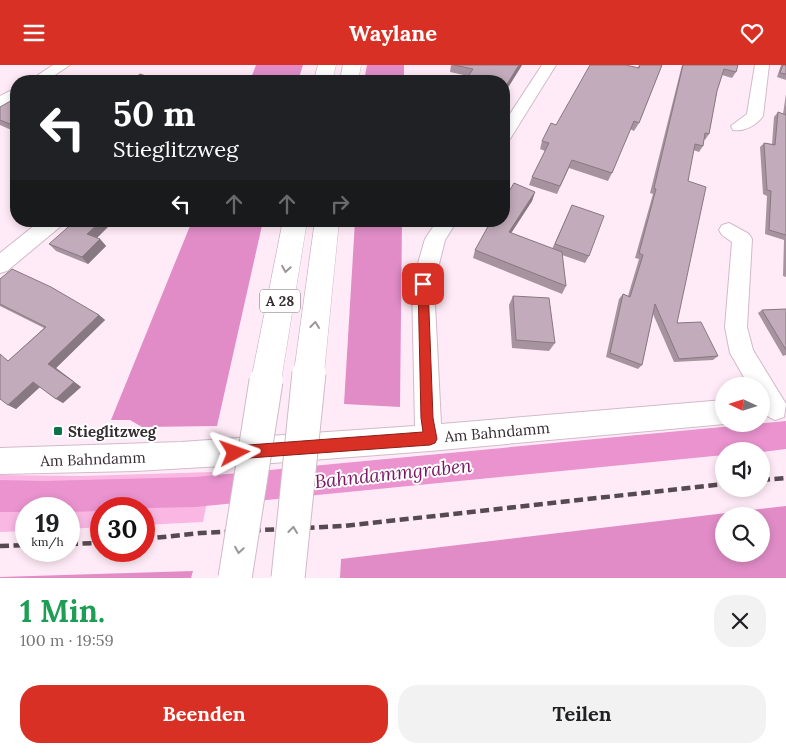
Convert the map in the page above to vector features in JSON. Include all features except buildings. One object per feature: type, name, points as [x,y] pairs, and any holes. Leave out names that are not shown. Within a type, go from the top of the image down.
[{"type":"highway","name":"A 28","points":[[235,578],[266,381],[294,227]]},
{"type":"highway","name":"A 28","points":[[288,578],[309,373],[327,227]]},
{"type":"street","points":[[46,75],[63,65]]},
{"type":"street","points":[[510,126],[549,65]]},
{"type":"street","points":[[739,126],[755,116],[762,65]]},
{"type":"street","points":[[0,265],[47,227]]},
{"type":"street","points":[[430,439],[427,418],[423,284],[435,239],[443,227]]},
{"type":"street","points":[[729,230],[742,239],[736,327],[742,353],[774,408]]},
{"type":"street","name":"Am Bahndamm","points":[[0,461],[217,454],[430,439],[715,413]]},
{"type":"shaded area","points":[[256,65],[303,65],[300,75],[252,75]]},
{"type":"shaded area","points":[[367,65],[404,65],[404,75],[365,75]]},
{"type":"shaded area","points":[[190,227],[262,227],[217,426],[142,427],[130,420],[111,420]]},
{"type":"shaded area","points":[[355,227],[402,227],[400,407],[344,404]]},
{"type":"shaded area","points":[[213,472],[203,522],[155,524],[155,497],[90,497],[90,528],[80,528],[80,497],[15,497],[15,531],[0,532],[0,475],[82,476]]},
{"type":"shaded area","points":[[786,506],[786,578],[340,578],[341,559],[715,514],[715,562],[770,562],[770,508]]},
{"type":"shaded area","points":[[193,571],[191,578],[0,578],[0,577]]},
{"type":"waterway","name":"Bahndammgraben","points":[[0,496],[43,497],[195,492],[786,435]]},
{"type":"railway","points":[[770,479],[786,478]]},
{"type":"railway","points":[[155,538],[201,533],[344,526],[715,485]]},
{"type":"railway","points":[[80,544],[90,543]]},
{"type":"railway","points":[[0,546],[15,545]]},
{"type":"place","name":"Stieglitzweg","points":[[58,431]]},
{"type":"route","points":[[235,453],[430,439],[427,418],[423,284]]}]
